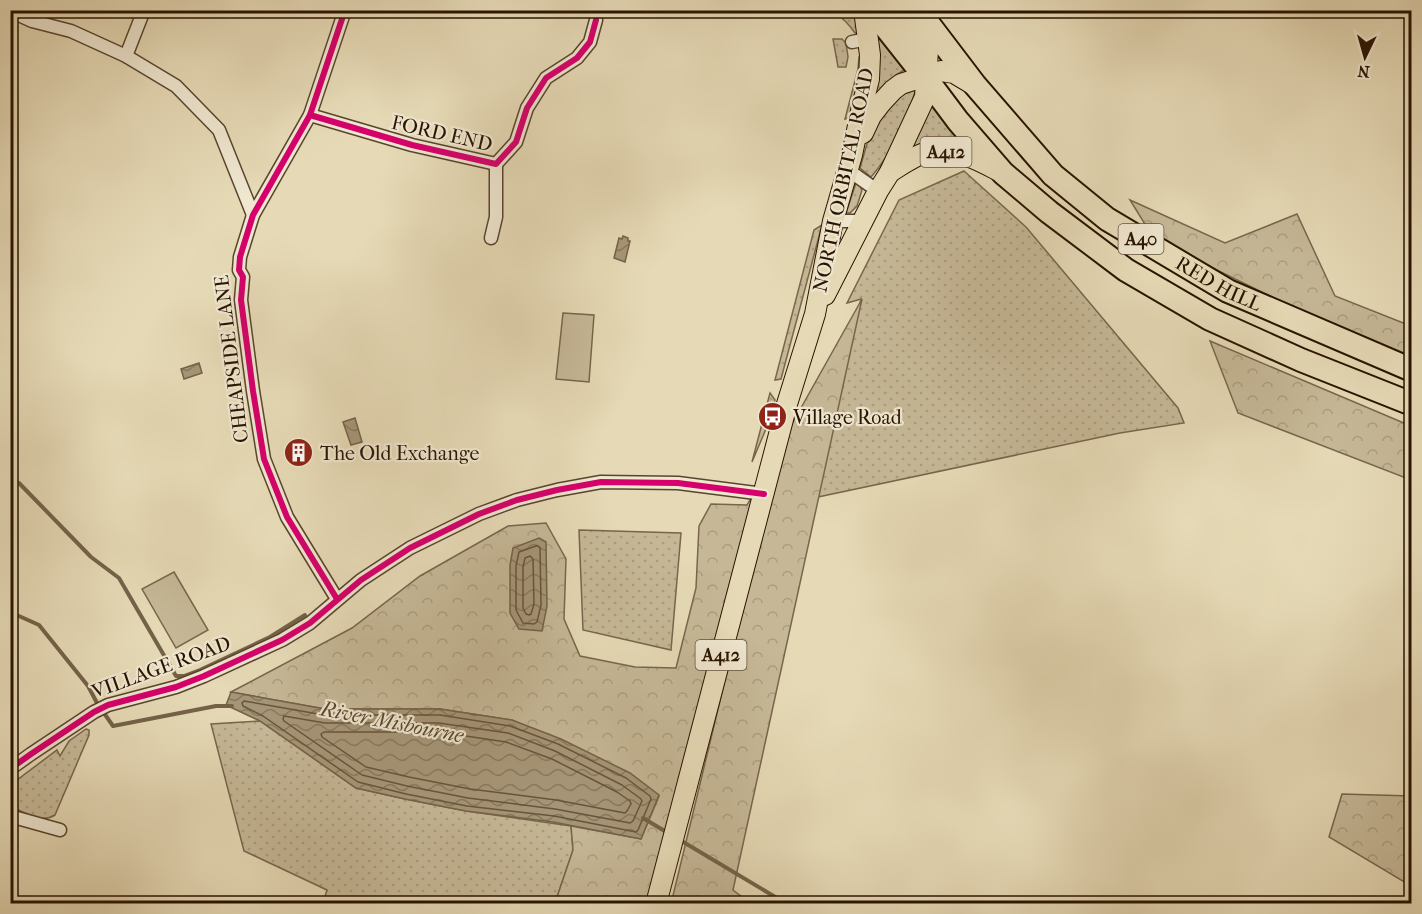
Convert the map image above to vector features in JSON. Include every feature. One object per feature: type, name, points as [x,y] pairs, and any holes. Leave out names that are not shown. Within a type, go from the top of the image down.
[{"type":"highway","name":"A40","points":[[872,10],[925,77]]},
{"type":"highway","name":"RED HILL","points":[[924,19],[975,86],[1053,175],[1107,219],[1228,291],[1412,370]]},
{"type":"highway","name":"RED HILL","points":[[925,77],[958,121],[1003,173],[1049,212],[1126,270],[1210,319],[1301,360],[1412,404]]},
{"type":"main road","name":"NORTH ORBITAL ROAD","points":[[656,903],[787,404],[815,314],[832,221],[850,162],[869,79],[870,55],[860,40],[864,10]]},
{"type":"main road","name":"NORTH ORBITAL ROAD","points":[[815,314],[862,221],[890,172],[925,97],[928,50],[898,10]]},
{"type":"main road","points":[[850,162],[871,117],[893,90],[901,84],[941,71],[954,73],[975,86]]},
{"type":"main road","name":"A412","points":[[890,172],[928,152],[952,152],[971,157],[1003,173]]},
{"type":"street","points":[[126,56],[144,10]]},
{"type":"street","name":"CHEAPSIDE LANE","points":[[338,599],[287,517],[264,459],[241,300],[243,277],[239,270],[240,257],[253,215],[310,115],[345,10]]},
{"type":"street","points":[[10,11],[32,21],[71,31],[126,56],[176,86],[219,130],[253,215]]},
{"type":"street","name":"FORD END","points":[[491,238],[496,217],[496,164],[516,142],[527,108],[546,78],[578,58],[590,42],[596,20]]},
{"type":"street","name":"FORD END","points":[[310,115],[412,144],[496,164]]},
{"type":"street","points":[[850,162],[878,191]]},
{"type":"street","points":[[832,221],[862,221]]},
{"type":"street","name":"VILLAGE ROAD","points":[[10,769],[108,705],[176,687],[282,640],[310,622],[361,580],[410,549],[470,519],[517,500],[601,482],[678,483],[764,494]]},
{"type":"street","points":[[10,816],[60,830]]},
{"type":"green space","points":[[809,11],[854,11],[858,19],[858,33],[855,33],[841,17]]},
{"type":"green space","points":[[877,29],[909,67],[887,82],[870,102],[879,56]]},
{"type":"green space","points":[[833,39],[842,39],[846,43],[848,57],[846,67],[838,67]]},
{"type":"green space","points":[[859,57],[863,57],[863,69],[851,117],[845,119],[858,69]]},
{"type":"green space","points":[[917,85],[899,134],[871,177],[860,168],[868,140],[889,105]]},
{"type":"green space","points":[[934,102],[974,152],[904,158]]},
{"type":"green space","points":[[964,171],[1026,227],[1178,408],[1184,423],[1120,433],[818,497],[861,299],[847,303],[899,200]]},
{"type":"green space","points":[[857,180],[862,190],[857,206],[850,213],[846,213]]},
{"type":"green space","points":[[1130,200],[1225,243],[1297,214],[1335,296],[1411,326],[1411,358],[1272,297],[1154,239]]},
{"type":"green space","points":[[822,225],[781,379],[775,380],[814,230]]},
{"type":"green space","points":[[862,299],[733,890],[750,903],[671,904],[783,440]]},
{"type":"green space","points":[[563,313],[594,315],[589,382],[556,379]]},
{"type":"green space","points":[[1210,341],[1411,426],[1411,480],[1238,413]]},
{"type":"green space","points":[[770,393],[775,400],[771,417],[752,462]]},
{"type":"green space","points":[[761,480],[653,903],[555,903],[573,850],[571,826],[641,839],[659,796],[512,720],[440,709],[325,709],[231,692],[352,628],[420,576],[508,526],[546,523],[566,559],[564,619],[580,656],[635,667],[676,668],[696,588],[699,526],[711,504],[747,505]]},
{"type":"green space","points":[[579,530],[681,533],[671,650],[583,630]]},
{"type":"green space","points":[[174,572],[208,630],[176,648],[142,589]]},
{"type":"green space","points":[[260,721],[356,788],[466,811],[571,826],[573,850],[555,903],[323,903],[327,890],[244,851],[211,724]]},
{"type":"green space","points":[[86,729],[89,730],[89,735],[55,815],[39,818],[11,807],[13,783],[57,750],[60,756],[69,741]]},
{"type":"green space","points":[[1342,794],[1411,796],[1411,886],[1329,837]]},
{"type":"water","points":[[623,236],[630,241],[625,262],[614,258],[619,238],[622,239]]},
{"type":"water","points":[[199,363],[202,373],[184,379],[181,369]]},
{"type":"water","points":[[355,418],[362,442],[351,445],[343,422]]},
{"type":"water","points":[[539,538],[546,542],[547,606],[542,631],[519,629],[510,613],[510,565],[513,548]]},
{"type":"water","points":[[231,692],[325,709],[440,709],[512,720],[561,739],[630,773],[659,795],[641,839],[553,822],[466,811],[356,788],[260,721],[226,705]]},
{"type":"waterway","points":[[10,479],[19,483],[91,557],[119,578],[176,676],[184,676],[200,670],[270,637],[305,615]]},
{"type":"waterway","name":"River Misbourne","points":[[10,612],[39,625],[88,686],[113,726],[216,706],[232,706]]},
{"type":"waterway","name":"River Misbourne","points":[[643,818],[668,833]]},
{"type":"waterway","name":"River Misbourne","points":[[680,840],[787,904]]},
{"type":"cycle path","points":[[337,599],[287,517],[264,459],[241,300],[243,277],[239,270],[240,257],[253,215],[310,115],[345,10]]},
{"type":"cycle path","points":[[310,115],[412,145],[496,164],[516,142],[527,108],[546,78],[577,58],[590,42],[596,20]]},
{"type":"cycle path","points":[[10,769],[108,705],[176,687],[282,640],[310,623],[361,580],[410,548],[479,514],[517,500],[601,482],[678,483],[764,494]]},
{"type":"place","name":"Village Road","points":[[772,417]]},
{"type":"place","name":"The Old Exchange","points":[[299,453]]}]
